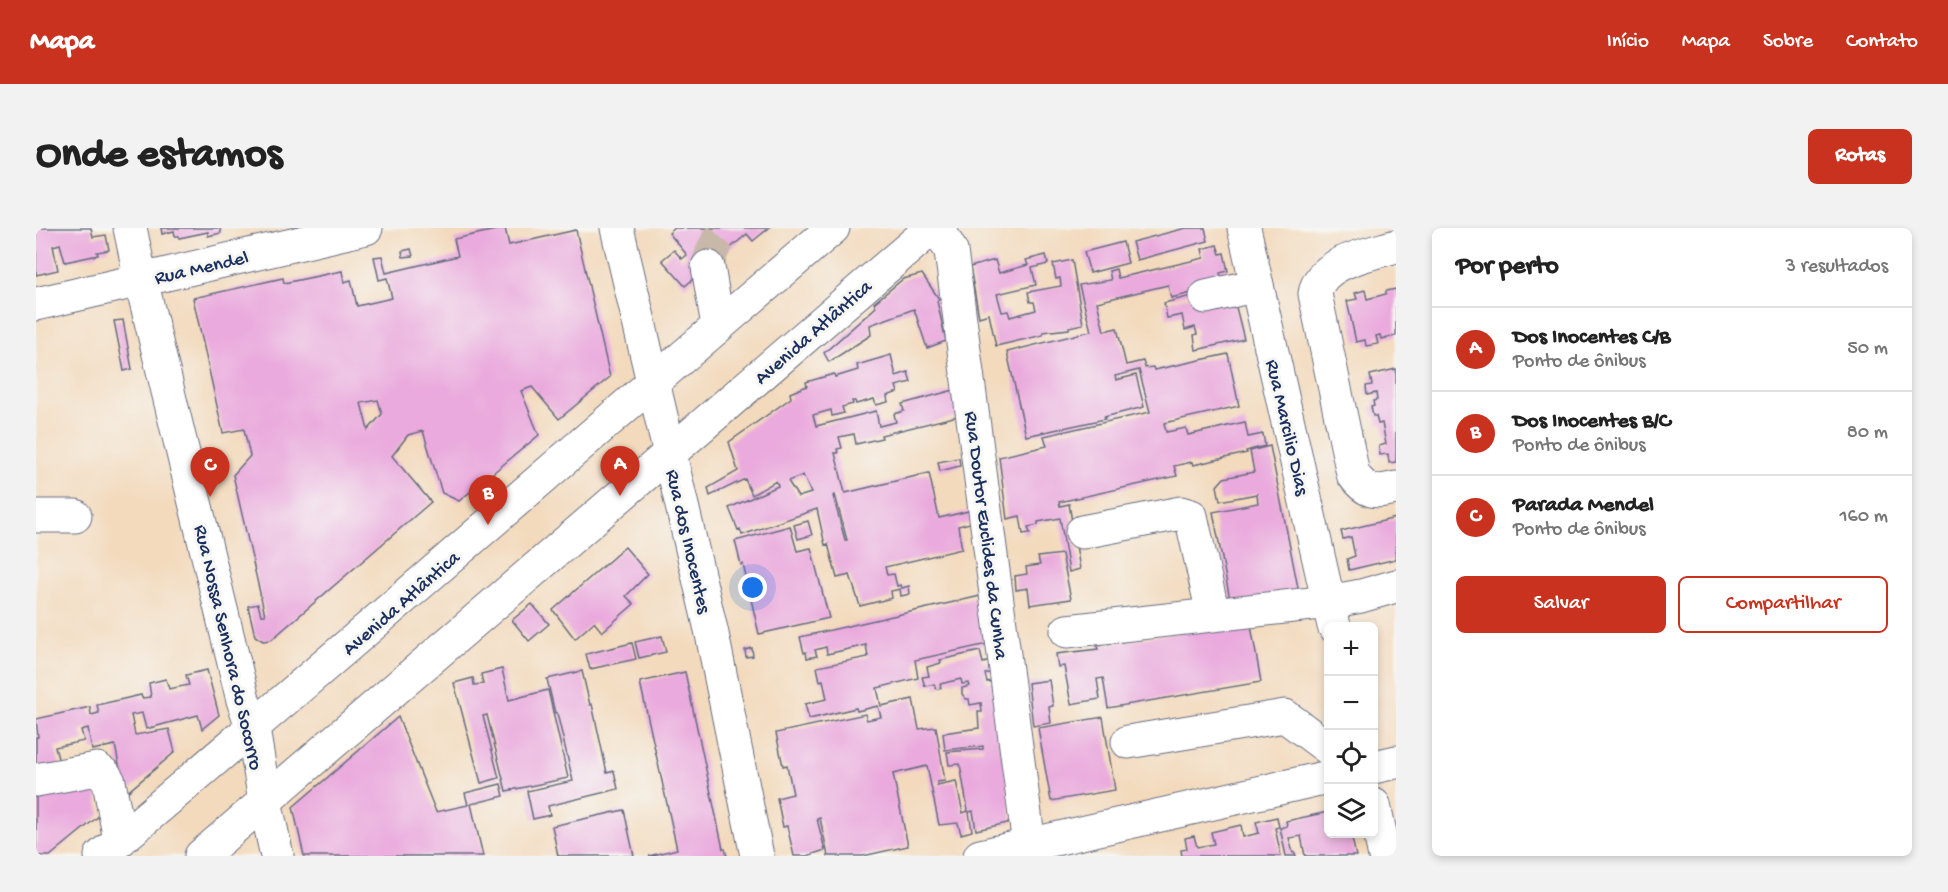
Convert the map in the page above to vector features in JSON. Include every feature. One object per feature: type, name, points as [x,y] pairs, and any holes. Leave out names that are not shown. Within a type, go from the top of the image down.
[{"type":"street","name":"Rua Nossa Senhora do Socorro","points":[[130,228],[243,700],[253,729],[277,856]]},
{"type":"street","name":"Rua Mendel","points":[[36,304],[366,228]]},
{"type":"street","name":"Rua dos Inocentes","points":[[617,228],[712,634],[757,856]]},
{"type":"street","name":"Avenida Atlântica","points":[[111,848],[253,729],[832,228]]},
{"type":"street","name":"Avenida Atlântica","points":[[201,856],[932,228]]},
{"type":"street","name":"Rua Doutor Euclides da Cunha","points":[[938,228],[951,251],[1029,845]]},
{"type":"street","name":"Rua Marcilio Dias","points":[[1244,228],[1331,614]]},
{"type":"street","points":[[1396,246],[1340,264],[1327,271],[1316,286],[1315,294],[1353,474],[1360,484],[1370,490],[1396,488]]},
{"type":"street","points":[[708,267],[718,326]]},
{"type":"street","points":[[1206,297],[1257,285]]},
{"type":"street","points":[[1082,532],[1181,513],[1191,516],[1213,614]]},
{"type":"street","points":[[36,516],[75,516]]},
{"type":"street","points":[[1068,631],[1213,614],[1331,614],[1361,596],[1396,586]]},
{"type":"street","points":[[1128,742],[1286,716],[1324,744]]},
{"type":"street","points":[[1378,766],[1396,762]]},
{"type":"street","points":[[36,780],[97,769],[105,775],[109,782],[111,848]]},
{"type":"street","points":[[980,856],[1324,778]]},
{"type":"street","points":[[1378,825],[1384,856]]},
{"type":"building","points":[[36,228],[91,228],[93,237],[106,235],[109,250],[97,252],[98,255],[65,262],[60,244],[53,246],[58,270],[36,275]]},
{"type":"building","points":[[161,228],[220,228],[221,233],[208,236],[208,232],[179,238],[175,236],[174,231],[162,234]]},
{"type":"building","points":[[505,228],[509,245],[576,230],[610,377],[559,419],[532,387],[521,391],[539,435],[459,501],[442,493],[423,431],[408,435],[392,456],[431,502],[271,640],[263,641],[255,636],[248,606],[258,604],[261,615],[265,615],[233,475],[250,456],[244,429],[223,433],[193,298],[283,278],[284,283],[342,271],[344,282],[351,280],[357,306],[392,298],[387,278],[379,280],[374,257],[382,256],[386,273],[458,256],[454,239]],"holes":[[[378,400],[382,414],[368,430],[361,403]]]},
{"type":"building","points":[[675,228],[769,228],[753,241],[747,234],[685,286],[662,260],[674,250],[682,259],[687,255],[669,233]]},
{"type":"building","points":[[1186,228],[1205,228],[1208,241],[1137,260],[1132,242]]},
{"type":"building","points":[[1123,242],[1128,263],[1090,273],[1084,252]]},
{"type":"building","points":[[1217,245],[1220,254],[1224,253],[1228,271],[1220,273],[1223,285],[1171,298],[1168,285],[1097,302],[1104,331],[1117,328],[1126,365],[1143,361],[1145,368],[1153,367],[1154,370],[1228,354],[1239,406],[1164,423],[1166,432],[1186,428],[1188,435],[1245,422],[1248,437],[1263,434],[1265,446],[1246,451],[1247,453],[1193,465],[1192,462],[1174,466],[1177,476],[1059,502],[1060,506],[1069,504],[1080,569],[1069,572],[1060,518],[1038,522],[1038,525],[1028,527],[1030,533],[1023,534],[1020,516],[1007,519],[999,457],[1047,446],[1044,436],[1150,412],[1139,370],[1115,376],[1116,380],[1136,375],[1144,407],[1104,417],[1105,419],[1026,436],[1007,352],[1091,331],[1079,285],[1111,280],[1109,271],[1116,269],[1118,278],[1204,258],[1202,249]]},
{"type":"building","points":[[411,249],[413,256],[403,257],[402,251]]},
{"type":"building","points":[[1046,255],[1048,264],[1032,268],[1036,285],[997,294],[1002,312],[1008,311],[1010,317],[1036,310],[1034,302],[1030,302],[1028,292],[1061,286],[1060,278],[1056,279],[1053,264],[1072,260],[1083,324],[1069,327],[1069,329],[1043,332],[1043,335],[996,346],[989,314],[979,317],[970,267],[995,260],[999,273],[1028,265],[1026,260]]},
{"type":"building","points":[[922,274],[939,299],[937,301],[946,341],[927,348],[914,309],[870,325],[871,335],[829,362],[824,353],[876,307],[874,303],[903,279]]},
{"type":"building","points":[[1396,289],[1396,336],[1381,339],[1380,335],[1376,336],[1378,344],[1366,346],[1365,340],[1356,342],[1347,301],[1357,299],[1355,293],[1365,290],[1367,299]]},
{"type":"building","points":[[1199,294],[1235,303],[1244,339],[1196,350],[1195,327],[1185,330],[1182,315],[1167,318],[1164,303]]},
{"type":"building","points":[[123,320],[132,369],[124,371],[114,321]]},
{"type":"building","points":[[891,355],[896,376],[908,372],[911,382],[896,386],[898,392],[887,396],[888,402],[876,405],[874,399],[856,404],[852,401],[853,404],[842,407],[844,413],[832,416],[831,410],[813,415],[816,426],[876,411],[879,426],[896,422],[894,414],[904,411],[902,404],[954,390],[958,416],[881,435],[882,438],[856,444],[854,434],[839,437],[842,448],[837,449],[838,453],[835,453],[845,493],[929,473],[939,518],[973,510],[974,522],[958,526],[962,549],[885,567],[887,575],[894,574],[897,586],[901,585],[902,588],[909,586],[910,594],[901,596],[900,589],[891,591],[892,598],[860,606],[850,575],[837,578],[828,544],[825,545],[817,509],[742,535],[729,508],[778,486],[776,481],[752,495],[745,479],[710,496],[708,488],[738,471],[729,442],[791,398],[790,393],[807,386],[806,382],[858,370],[857,365]],"holes":[[[803,475],[811,493],[798,497],[788,481]],[[835,495],[847,540],[845,540],[833,496]]]},
{"type":"building","points":[[1396,369],[1396,462],[1389,463],[1388,454],[1380,455],[1379,446],[1386,444],[1382,423],[1378,424],[1371,407],[1374,406],[1373,401],[1377,400],[1376,393],[1367,395],[1366,386],[1372,385],[1370,375]]},
{"type":"building","points":[[1270,446],[1300,598],[1232,610],[1213,512],[1258,503],[1257,494],[1220,501],[1217,486],[1224,478],[1254,472],[1250,451]]},
{"type":"building","points":[[959,458],[960,466],[940,471],[938,462]]},
{"type":"building","points":[[1396,518],[1396,559],[1349,570],[1347,559],[1355,556],[1351,537],[1343,539],[1341,531]]},
{"type":"building","points":[[808,521],[812,535],[798,539],[794,525]]},
{"type":"building","points":[[790,526],[797,551],[811,548],[829,618],[759,634],[743,564],[741,565],[735,541]]},
{"type":"building","points":[[625,547],[648,574],[626,596],[634,604],[602,632],[594,622],[575,639],[553,610]]},
{"type":"building","points":[[1062,554],[1071,599],[1030,605],[1028,588],[1016,590],[1015,576],[1027,574],[1026,567],[1040,565],[1038,557]]},
{"type":"building","points":[[985,595],[992,643],[915,660],[918,678],[877,688],[881,706],[913,699],[919,729],[936,727],[945,781],[937,782],[937,785],[956,781],[963,813],[968,811],[960,764],[949,765],[947,752],[983,749],[983,746],[945,750],[943,733],[979,728],[978,712],[982,712],[981,703],[970,705],[969,699],[962,694],[962,688],[970,686],[969,683],[962,684],[961,679],[940,684],[941,688],[936,689],[934,684],[925,686],[922,677],[929,676],[927,667],[941,663],[940,660],[980,651],[983,663],[994,660],[996,671],[985,674],[987,682],[997,680],[1012,822],[976,830],[973,811],[969,812],[972,831],[961,834],[958,823],[939,825],[927,766],[893,774],[908,846],[863,856],[828,856],[820,818],[817,819],[825,850],[807,856],[794,856],[787,826],[783,827],[777,798],[793,794],[787,765],[783,766],[776,733],[865,714],[867,720],[881,717],[878,706],[857,711],[856,708],[809,719],[805,704],[827,699],[823,680],[820,681],[817,667],[868,657],[866,645],[827,654],[826,647],[815,650],[817,656],[807,658],[800,637]]},
{"type":"building","points":[[532,604],[549,624],[529,641],[512,620]]},
{"type":"building","points":[[1250,620],[1261,682],[1108,708],[1103,678],[1097,679],[1100,699],[1071,704],[1064,666],[1058,667],[1056,654],[1098,649],[1097,646]]},
{"type":"building","points":[[662,636],[666,652],[639,658],[635,642]]},
{"type":"building","points":[[632,643],[636,659],[590,669],[586,654]]},
{"type":"building","points":[[752,648],[753,656],[746,657],[745,650]]},
{"type":"building","points":[[502,669],[509,700],[548,690],[568,778],[506,791],[487,715],[483,716],[499,778],[481,783],[454,683],[473,678],[474,685],[483,684],[481,674]]},
{"type":"building","points":[[207,670],[219,715],[202,729],[198,715],[146,729],[142,713],[131,715],[135,735],[169,729],[175,752],[125,794],[115,745],[92,750],[88,728],[81,730],[84,741],[55,747],[61,770],[36,765],[36,737],[38,737],[36,719],[90,707],[91,715],[99,713],[97,705],[141,695],[142,698],[151,697],[149,683],[166,679],[169,689],[189,685],[186,675]]},
{"type":"building","points":[[582,671],[590,705],[592,704],[607,773],[614,771],[618,789],[548,806],[550,815],[533,819],[527,791],[573,781],[547,679]]},
{"type":"building","points":[[685,672],[723,849],[727,856],[649,856],[677,849],[640,682]]},
{"type":"building","points":[[1049,680],[1053,706],[1049,707],[1051,723],[1033,726],[1028,683]]},
{"type":"building","points":[[398,717],[436,812],[468,805],[465,793],[501,784],[504,796],[471,804],[483,856],[304,856],[293,807]]},
{"type":"building","points":[[1103,717],[1115,790],[1051,801],[1038,728]]},
{"type":"building","points":[[94,776],[100,815],[50,856],[36,856],[36,794]]},
{"type":"building","points":[[624,810],[634,856],[558,856],[552,826]]},
{"type":"building","points":[[1324,813],[1324,838],[1352,838],[1356,856],[1305,856],[1301,836],[1289,838],[1296,856],[1286,856],[1280,828],[1287,826],[1286,821]]},
{"type":"building","points":[[1277,817],[1279,827],[1275,828],[1281,856],[1182,856],[1181,850],[1187,849],[1185,838],[1194,836],[1197,847],[1214,844],[1211,832],[1241,825],[1243,837],[1259,833],[1256,822]]},
{"type":"tunnel","points":[[708,267],[715,245],[731,228]]},
{"type":"place","name":"Dos Inocentes C/B","points":[[620,496]]},
{"type":"place","name":"Parada Mendel","points":[[210,497]]},
{"type":"place","name":"Dos Inocentes B/C","points":[[488,525]]}]
